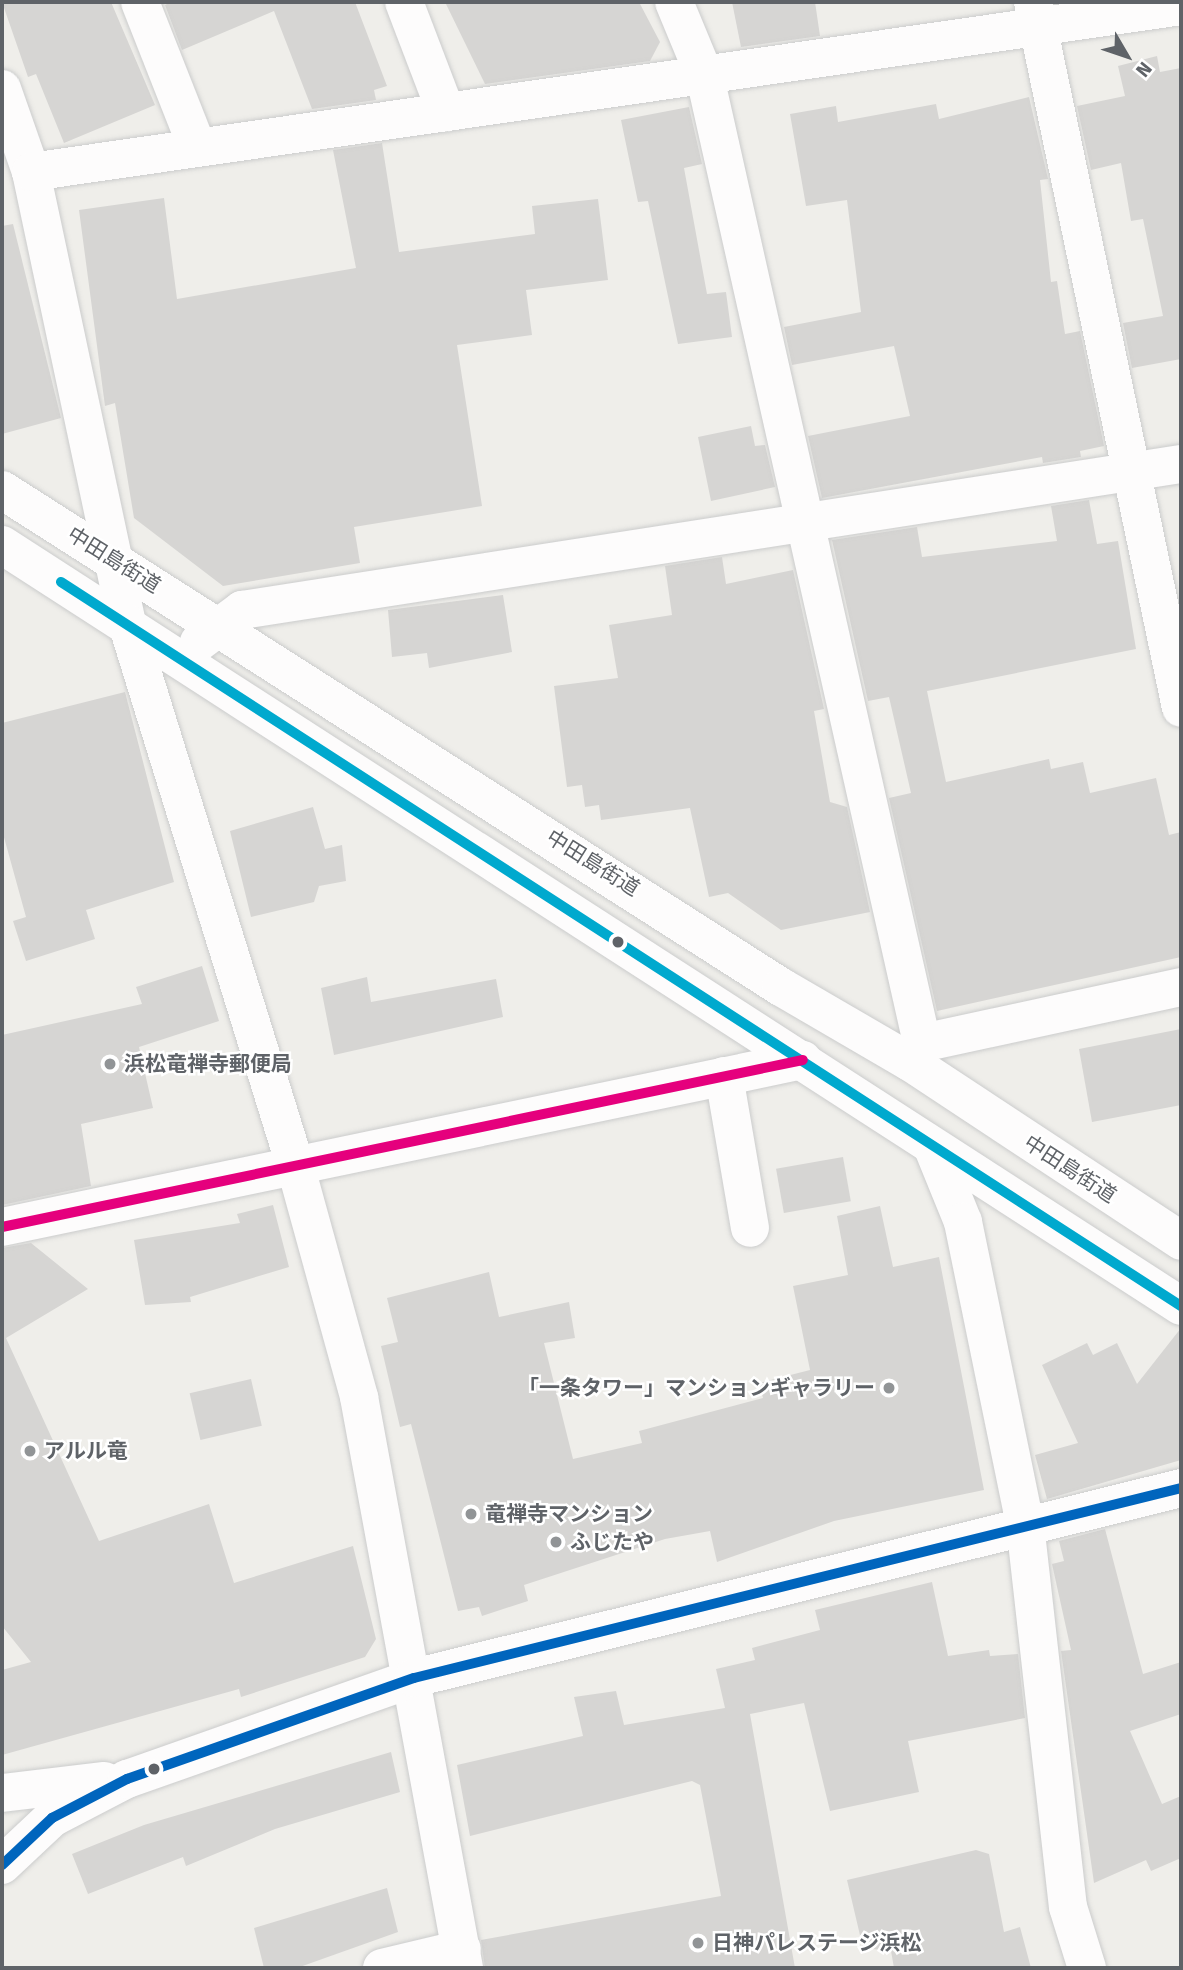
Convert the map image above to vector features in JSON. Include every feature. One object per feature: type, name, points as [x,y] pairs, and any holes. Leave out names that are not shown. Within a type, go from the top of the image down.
[{"type":"street","points":[[141,2],[197,147]]},
{"type":"street","points":[[404,2],[446,112]]},
{"type":"street","points":[[674,2],[705,77],[916,1053],[1181,987]]},
{"type":"street","points":[[31,172],[705,77],[1035,13],[1174,5]]},
{"type":"street","points":[[1035,13],[1135,471],[1181,708]]},
{"type":"street","points":[[2,89],[31,172],[111,558],[127,623],[296,1168],[359,1397],[414,1678],[463,1959],[382,1968]]},
{"type":"street","points":[[181,657],[216,626],[242,610],[1181,464]]},
{"type":"street","name":"中田島街道","points":[[2,490],[781,987],[916,1053],[1181,1241]]},
{"type":"street","points":[[2,545],[181,657],[803,1060],[933,1148],[1181,1306]]},
{"type":"street","points":[[2,1227],[296,1168],[803,1060]]},
{"type":"street","points":[[724,1076],[750,1227]]},
{"type":"street","points":[[933,1148],[963,1223],[1025,1524],[1068,1907],[1087,1968]]},
{"type":"street","points":[[2,1865],[52,1818],[127,1779],[414,1678],[1025,1524],[1181,1488]]},
{"type":"street","points":[[2,1793],[127,1779]]},
{"type":"building","points":[[2,2],[111,2],[155,105],[64,143],[36,74],[28,77]]},
{"type":"building","points":[[171,2],[355,2],[387,86],[374,90],[376,100],[312,109],[274,11],[182,50],[165,5]]},
{"type":"building","points":[[445,2],[639,2],[660,42],[650,61],[485,84]]},
{"type":"building","points":[[732,2],[815,2],[820,36],[741,47]]},
{"type":"building","points":[[1157,56],[1160,72],[1181,68],[1181,359],[1132,368],[1123,323],[1163,316],[1143,219],[1131,221],[1121,163],[1091,170],[1077,106],[1125,96],[1118,66]]},
{"type":"building","points":[[1029,97],[1048,179],[1040,180],[1051,282],[1057,281],[1065,334],[1080,331],[1104,446],[1080,451],[1081,457],[1043,463],[1042,457],[822,498],[808,436],[910,416],[894,346],[792,365],[784,327],[861,312],[847,200],[806,206],[790,114],[836,106],[838,122],[936,104],[939,119]]},
{"type":"building","points":[[689,107],[702,164],[684,168],[707,294],[726,292],[732,337],[678,344],[648,201],[638,202],[621,120]]},
{"type":"building","points":[[382,143],[399,252],[535,234],[532,206],[598,199],[608,280],[526,290],[532,335],[457,345],[482,506],[354,527],[360,563],[223,586],[134,518],[115,403],[105,406],[79,210],[164,198],[177,299],[356,268],[333,150]]},
{"type":"building","points":[[13,224],[61,418],[2,434],[2,226]]},
{"type":"building","points":[[751,426],[755,446],[765,445],[775,487],[711,501],[698,437]]},
{"type":"building","points":[[1089,500],[1097,544],[1118,541],[1136,649],[927,691],[946,782],[1049,759],[1051,769],[1083,762],[1090,793],[1156,778],[1169,835],[1181,832],[1181,957],[937,1011],[889,798],[911,793],[889,697],[868,701],[832,540],[917,527],[922,557],[1057,541],[1051,506]]},
{"type":"building","points":[[722,557],[726,584],[793,570],[824,709],[814,711],[830,802],[847,807],[870,912],[781,930],[728,893],[709,897],[690,808],[601,820],[599,805],[585,807],[582,785],[567,787],[554,686],[618,678],[609,625],[672,615],[665,566]]},
{"type":"building","points":[[503,595],[512,652],[429,668],[427,653],[392,657],[388,610]]},
{"type":"building","points":[[125,692],[174,882],[86,910],[95,939],[26,961],[13,921],[26,917],[2,830],[2,723]]},
{"type":"building","points":[[313,807],[325,849],[342,845],[346,881],[319,886],[314,902],[251,917],[230,831]]},
{"type":"building","points":[[202,966],[219,1021],[139,1047],[153,1108],[81,1124],[91,1186],[2,1205],[2,1035],[142,1004],[136,987]]},
{"type":"building","points":[[367,977],[371,1002],[496,979],[503,1017],[334,1055],[321,988]]},
{"type":"building","points":[[1181,1029],[1181,1105],[1092,1122],[1079,1049]]},
{"type":"building","points":[[843,1157],[851,1201],[784,1213],[776,1169]]},
{"type":"building","points":[[273,1205],[289,1267],[190,1297],[191,1302],[145,1305],[134,1240],[240,1223],[237,1214]]},
{"type":"building","points":[[880,1206],[893,1267],[939,1257],[984,1490],[834,1521],[717,1562],[710,1531],[665,1539],[524,1585],[528,1601],[482,1616],[479,1607],[458,1611],[411,1424],[400,1427],[381,1346],[398,1342],[387,1298],[489,1272],[499,1317],[569,1302],[575,1338],[544,1343],[573,1459],[642,1443],[639,1431],[763,1398],[759,1383],[810,1370],[793,1286],[848,1275],[837,1216]]},
{"type":"building","points":[[31,1243],[88,1289],[6,1338],[99,1541],[209,1504],[234,1583],[353,1546],[376,1639],[365,1657],[241,1697],[239,1689],[2,1755],[2,1670],[31,1662],[2,1626],[2,1248]]},
{"type":"building","points":[[1181,1328],[1181,1460],[1047,1499],[1035,1455],[1078,1443],[1042,1365],[1087,1343],[1093,1355],[1117,1343],[1137,1384]]},
{"type":"building","points":[[251,1379],[262,1426],[200,1440],[190,1393]]},
{"type":"building","points":[[1105,1529],[1143,1674],[1181,1662],[1181,1714],[1130,1731],[1162,1804],[1181,1796],[1181,1858],[1151,1871],[1146,1860],[1094,1883],[1061,1651],[1071,1650],[1052,1564],[1064,1561],[1059,1541]]},
{"type":"building","points":[[932,1582],[948,1656],[989,1650],[990,1656],[1018,1654],[1025,1718],[908,1741],[919,1792],[830,1811],[804,1703],[750,1714],[795,1968],[485,1968],[481,1940],[721,1896],[700,1785],[692,1781],[470,1836],[457,1765],[583,1736],[574,1697],[616,1691],[624,1725],[725,1708],[716,1669],[755,1660],[752,1648],[820,1630],[815,1610]]},
{"type":"building","points":[[391,1752],[400,1792],[275,1829],[186,1866],[183,1857],[88,1894],[72,1854],[144,1825]]},
{"type":"building","points":[[976,1850],[989,1854],[1004,1932],[1020,1927],[1031,1968],[894,1968],[891,1951],[863,1948],[847,1880]]},
{"type":"building","points":[[387,1888],[398,1932],[297,1968],[264,1968],[254,1928]]},
{"type":"transit line","points":[[61,582],[1181,1306]]},
{"type":"transit line","points":[[2,1227],[803,1060]]},
{"type":"transit line","points":[[2,1865],[52,1818],[127,1779],[414,1678],[1181,1488]]},
{"type":"place","name":"浜松竜禅寺郵便局","points":[[110,1064]]},
{"type":"place","name":"「一条タワー」マンションギャラリー","points":[[889,1388]]},
{"type":"place","name":"アルル竜","points":[[30,1451]]},
{"type":"place","name":"竜禅寺マンション","points":[[471,1514]]},
{"type":"place","name":"ふじたや","points":[[556,1542]]},
{"type":"place","name":"日神パレステージ浜松","points":[[698,1943]]}]
